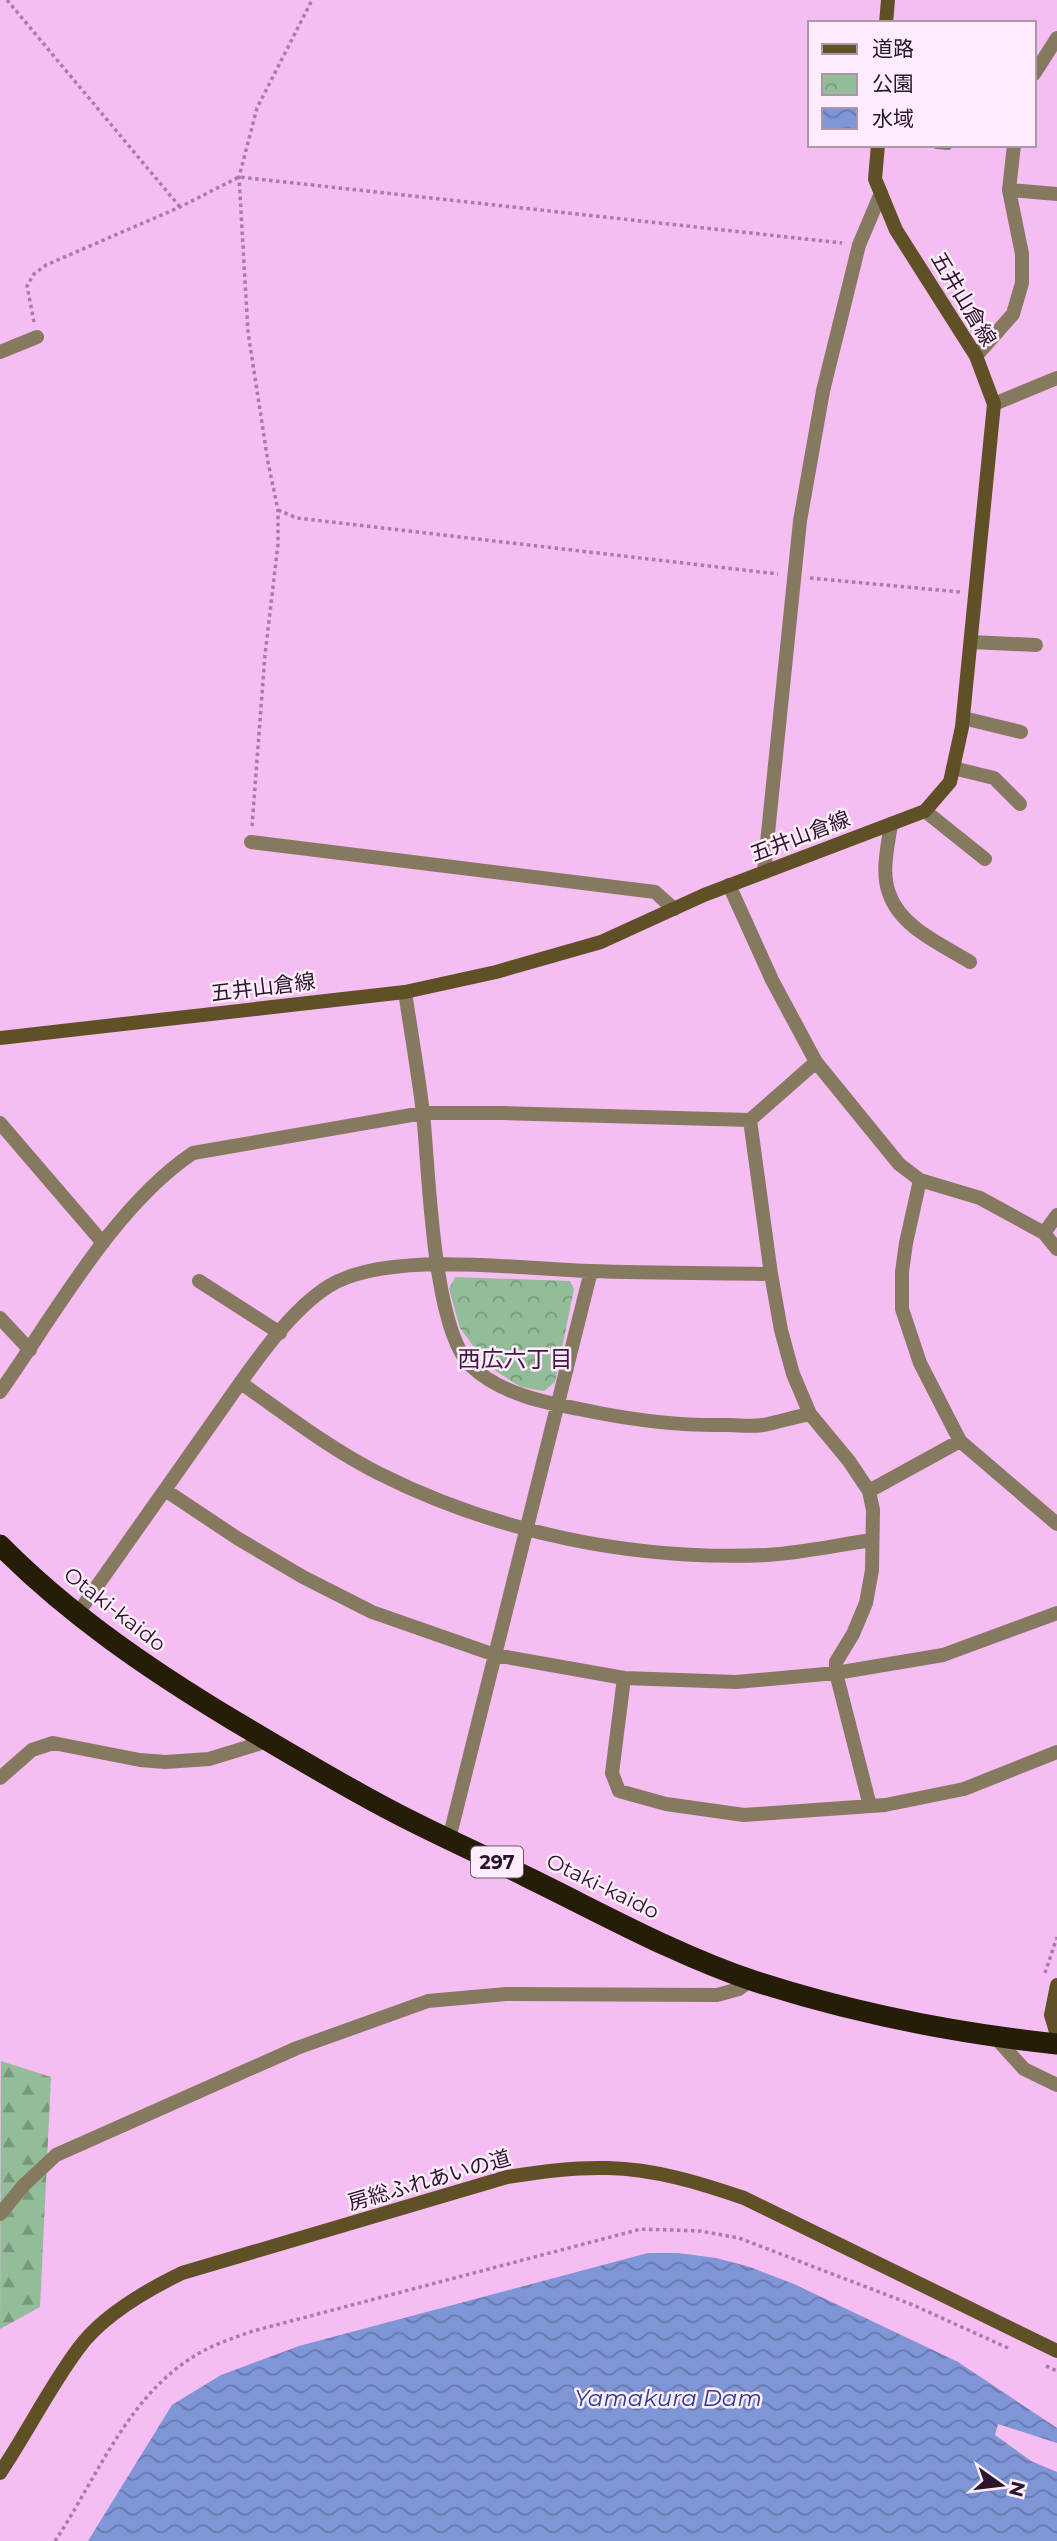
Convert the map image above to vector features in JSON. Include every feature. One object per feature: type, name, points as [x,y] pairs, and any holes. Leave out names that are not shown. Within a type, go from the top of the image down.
[{"type":"highway","name":"Otaki-kaido","points":[[0,1545],[78,1613],[166,1678],[268,1741],[387,1809],[667,1945],[751,1980],[837,2006],[909,2023],[995,2038],[1057,2044]]},
{"type":"main road","points":[[886,21],[888,0]]},
{"type":"main road","name":"五井山倉線","points":[[0,1038],[405,992],[496,972],[601,942],[729,886],[925,811],[950,782],[963,718],[994,404],[976,356],[896,230],[876,179],[878,147]]},
{"type":"main road","points":[[1057,1985],[1051,2015],[1057,2035]]},
{"type":"main road","name":"房総ふれあいの道","points":[[0,2473],[79,2347],[113,2315],[148,2289],[182,2273],[507,2177],[560,2170],[609,2168],[656,2173],[703,2184],[744,2199],[1057,2351]]},
{"type":"street","points":[[1036,71],[1057,38]]},
{"type":"street","points":[[976,356],[1013,314],[1022,283],[1022,254],[1009,190],[1014,147]]},
{"type":"street","points":[[1009,190],[1057,194]]},
{"type":"street","points":[[764,872],[800,521],[823,391],[859,245],[881,192]]},
{"type":"street","points":[[0,352],[37,337]]},
{"type":"street","points":[[994,404],[1057,378]]},
{"type":"street","points":[[971,642],[1036,645]]},
{"type":"street","points":[[963,718],[1021,732]]},
{"type":"street","points":[[953,768],[994,778],[1020,804]]},
{"type":"street","points":[[925,811],[985,859]]},
{"type":"street","points":[[891,824],[886,862],[888,893],[904,919],[970,962]]},
{"type":"street","points":[[251,842],[655,892],[674,909]]},
{"type":"street","points":[[729,886],[772,980],[816,1062],[898,1164],[920,1180],[980,1198],[1044,1233],[1057,1249]]},
{"type":"street","points":[[405,992],[422,1113],[438,1265],[449,1326],[470,1364],[490,1380],[512,1391],[558,1404],[623,1417],[690,1426],[761,1425],[810,1414]]},
{"type":"street","points":[[0,1392],[103,1243],[142,1196],[168,1170],[193,1153],[422,1113],[750,1120],[816,1062]]},
{"type":"street","points":[[750,1120],[780,1330],[793,1374],[810,1414],[849,1461],[869,1491],[873,1510],[872,1570],[866,1603],[853,1634],[836,1662],[836,1673],[870,1806]]},
{"type":"street","points":[[0,1123],[103,1243]]},
{"type":"street","points":[[920,1180],[902,1272],[902,1309],[920,1363],[960,1441],[1057,1524]]},
{"type":"street","points":[[1044,1233],[1057,1215]]},
{"type":"street","points":[[78,1613],[279,1333],[299,1308],[329,1286],[354,1275],[382,1268],[438,1265],[771,1274]]},
{"type":"street","points":[[449,1839],[591,1271]]},
{"type":"street","points":[[199,1281],[279,1333]]},
{"type":"street","points":[[0,1318],[30,1350]]},
{"type":"street","points":[[241,1383],[321,1439],[377,1472],[448,1504],[526,1531],[678,1555],[769,1555],[872,1540]]},
{"type":"street","points":[[869,1491],[960,1441]]},
{"type":"street","points":[[165,1490],[248,1545],[372,1612],[495,1655],[624,1678],[736,1682],[836,1673],[943,1655],[1057,1614]]},
{"type":"street","points":[[624,1678],[612,1773],[619,1791],[666,1804],[744,1815],[885,1805],[964,1789],[1057,1752]]},
{"type":"street","points":[[0,1778],[32,1750],[53,1743],[140,1760],[165,1762],[209,1759],[268,1741]]},
{"type":"street","points":[[0,2214],[23,2186],[56,2155],[298,2048],[428,2001],[506,1994],[717,1995],[739,1989],[751,1980]]},
{"type":"street","points":[[995,2038],[1024,2069],[1057,2085]]},
{"type":"path","points":[[7,0],[180,207]]},
{"type":"path","points":[[251,842],[265,655],[278,544],[278,510],[248,332],[239,177],[257,108],[312,0]]},
{"type":"path","points":[[37,337],[27,286],[34,274],[46,265],[180,207],[239,177],[859,245]]},
{"type":"path","points":[[278,510],[297,518],[794,576],[976,593]]},
{"type":"path","points":[[55,2541],[79,2505],[128,2417],[168,2375],[202,2351],[253,2330],[642,2229],[700,2231],[739,2238],[913,2305],[1008,2348]]},
{"type":"path","points":[[1045,2366],[1057,2371]]},
{"type":"green space","points":[[455,1277],[570,1281],[574,1289],[555,1382],[544,1391],[521,1387],[488,1366],[460,1328],[449,1289]]},
{"type":"green space","points":[[1,2061],[51,2077],[40,2307],[0,2329]]},
{"type":"water","name":"Yamakura Dam","points":[[648,2253],[678,2253],[716,2258],[750,2267],[794,2284],[958,2362],[1057,2428],[1057,2443],[998,2424],[995,2435],[1031,2461],[1057,2472],[1057,2541],[88,2541],[172,2405],[221,2375],[299,2346]]},
{"type":"district","name":"西広六丁目","points":[[515,1359]]}]
